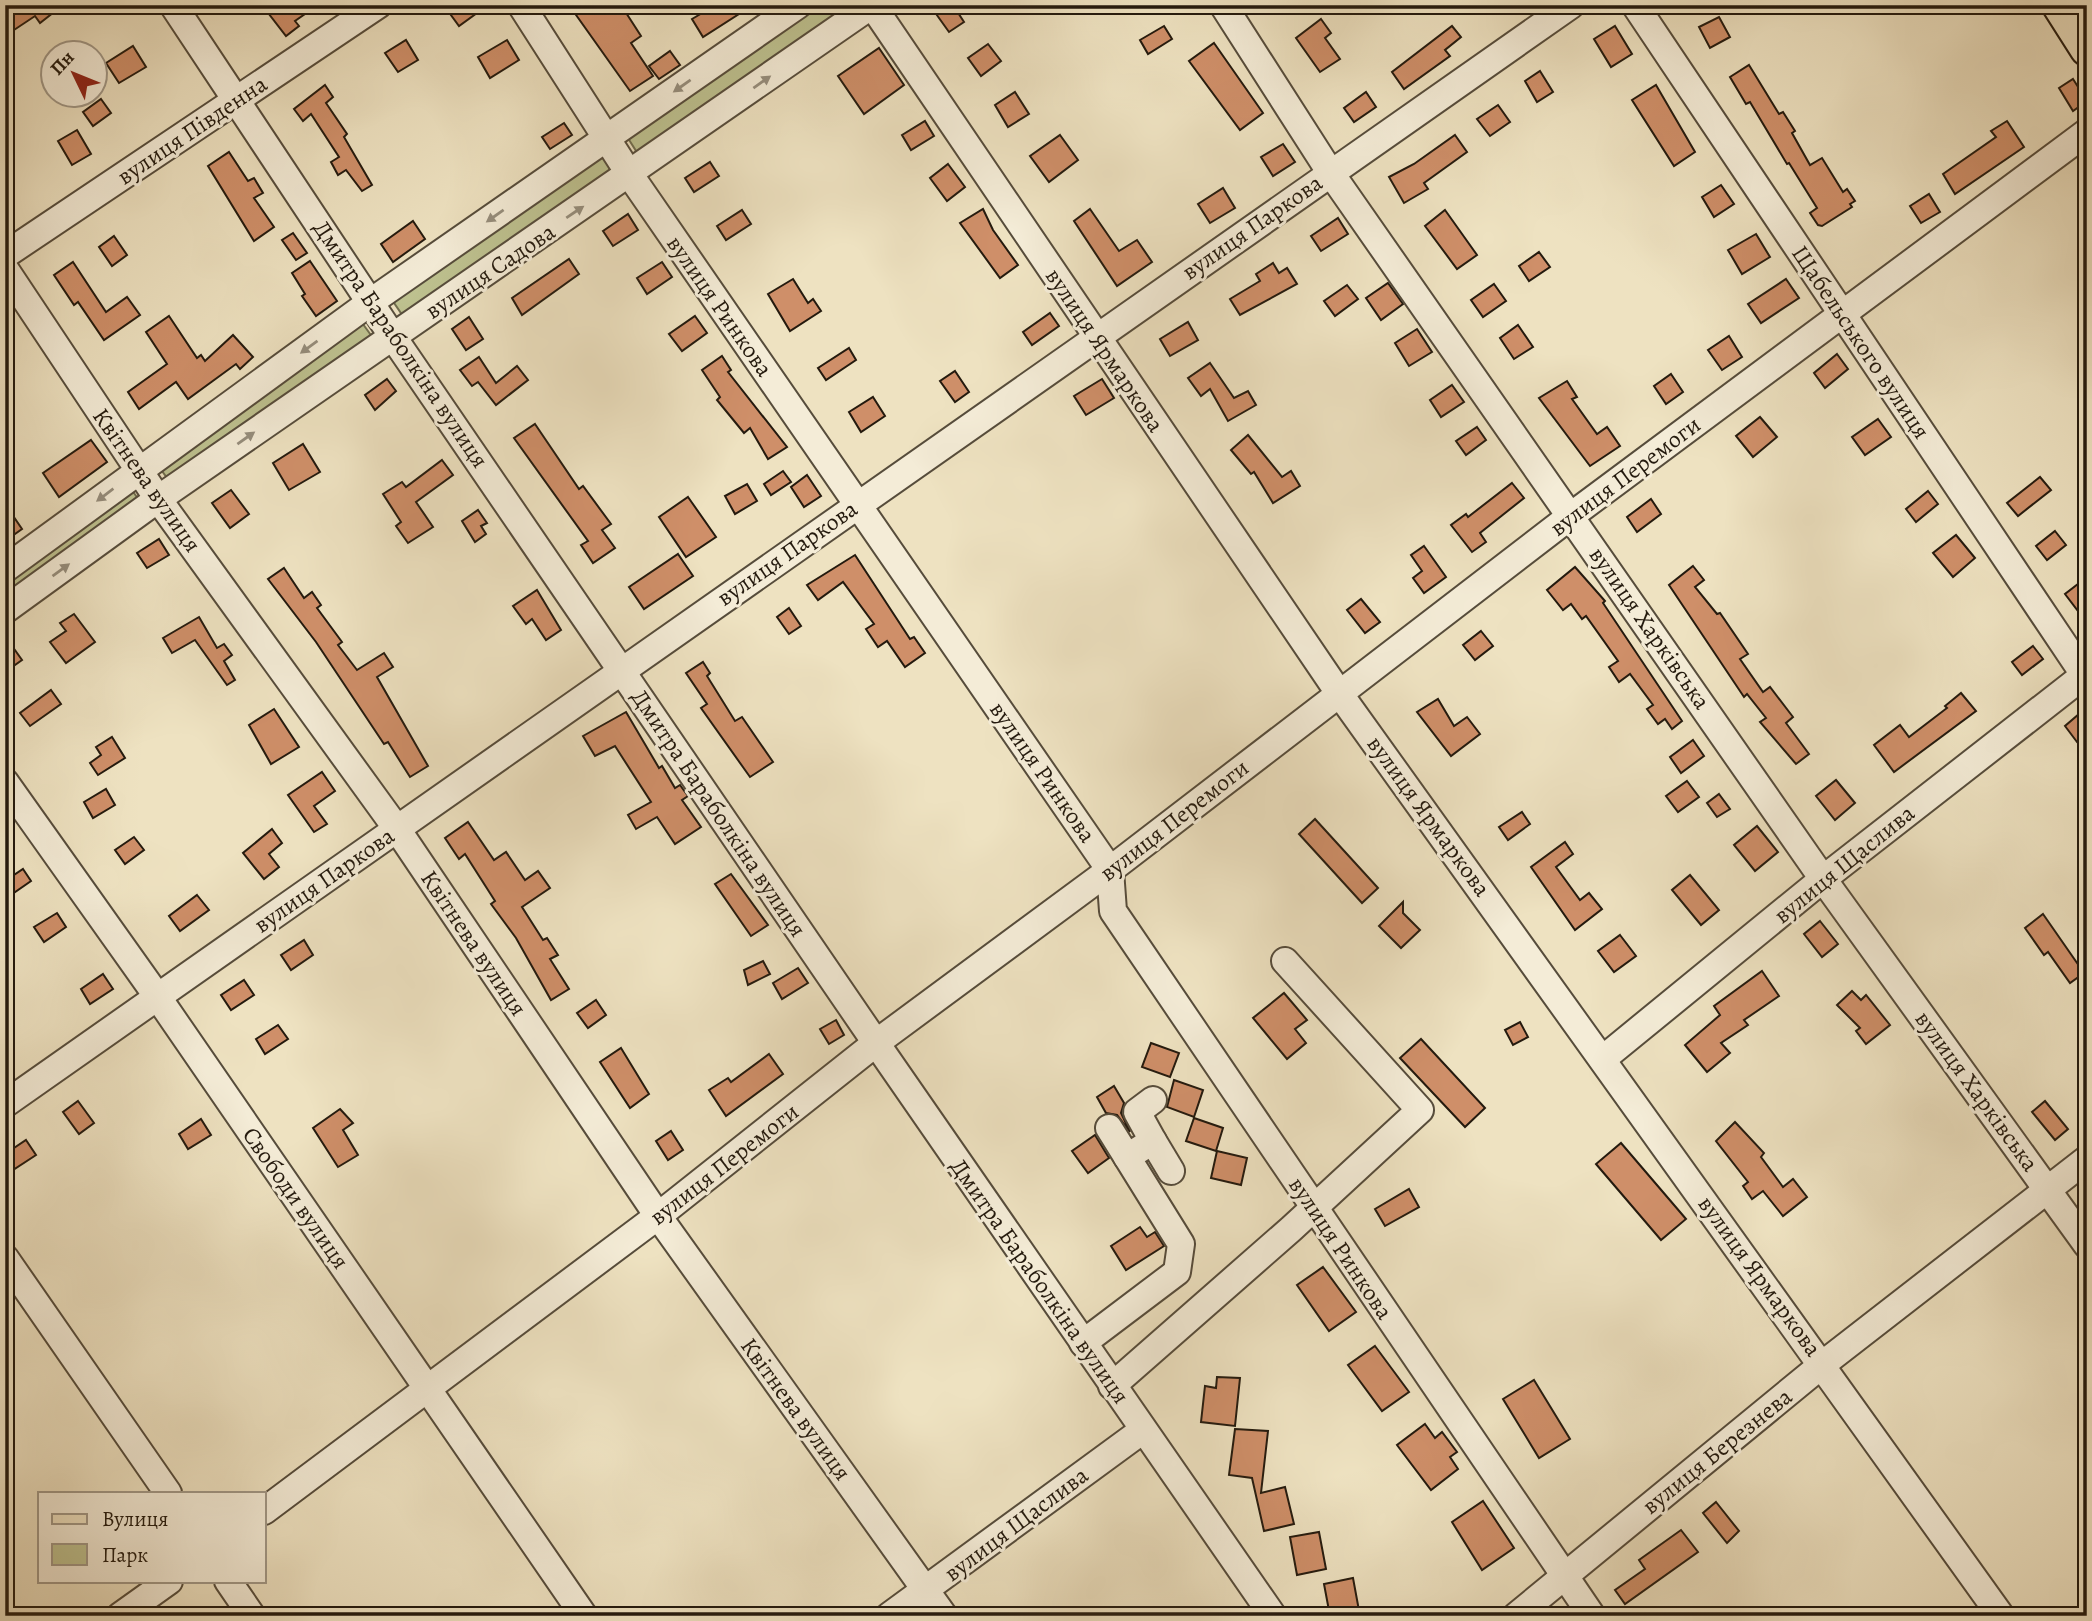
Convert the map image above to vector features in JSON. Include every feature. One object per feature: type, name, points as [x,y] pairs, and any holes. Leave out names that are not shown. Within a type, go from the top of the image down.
[{"type":"main road","points":[[2059,5],[2087,49]]},
{"type":"street","name":"Дмитра Бараболкіна вулиця","points":[[173,5],[372,301],[393,337],[876,1043],[1273,1616]]},
{"type":"street","name":"вулиця Південна","points":[[5,255],[378,5]]},
{"type":"street","name":"вулиця Ринкова","points":[[521,5],[630,175],[1110,870],[1113,911],[1592,1616]]},
{"type":"street","name":"вулиця Садова","points":[[5,569],[372,301],[798,5]]},
{"type":"street","name":"вулиця Садова","points":[[5,610],[158,499],[630,175],[872,5]]},
{"type":"street","name":"вулиця Ярмаркова","points":[[872,5],[1339,693],[1604,1058],[2001,1616]]},
{"type":"street","name":"вулиця Харківська","points":[[1223,5],[1330,172],[1572,515],[1823,879],[2087,1245]]},
{"type":"street","name":"вулиця Паркова","points":[[5,1104],[1330,172],[1572,5]]},
{"type":"street","name":"Щабельського вулиця","points":[[1635,5],[2086,676]]},
{"type":"street","name":"вулиця Перемоги","points":[[266,1509],[658,1216],[876,1043],[1110,870],[1572,515],[2087,132]]},
{"type":"street","name":"Квітнева вулиця","points":[[5,269],[158,499],[397,829],[658,1216],[944,1616]]},
{"type":"street","name":"вулиця Щаслива","points":[[1604,1058],[1823,879],[2086,676]]},
{"type":"street","name":"Свободи вулиця","points":[[5,782],[157,996],[584,1616]]},
{"type":"street","points":[[1112,1386],[1314,1208],[1420,1110],[1285,961]]},
{"type":"street","points":[[1153,1100],[1137,1112],[1171,1171]]},
{"type":"street","points":[[1083,1343],[1177,1272],[1181,1244],[1109,1128]]},
{"type":"street","points":[[1127,1157],[1153,1141]]},
{"type":"street","name":"вулиця Березнева","points":[[1516,1616],[1823,1364],[2087,1159]]},
{"type":"street","points":[[5,1258],[167,1492]]},
{"type":"street","name":"вулиця Щаслива","points":[[889,1616],[1143,1430]]},
{"type":"street","points":[[120,1616],[168,1582]]},
{"type":"street","points":[[229,1582],[252,1616]]},
{"type":"green space","points":[[815,5],[855,5],[638,154],[626,135]]},
{"type":"green space","points":[[605,149],[618,168],[403,316],[390,297]]},
{"type":"green space","points":[[360,320],[373,338],[170,482],[157,464]]},
{"type":"green space","points":[[129,486],[141,503],[5,601],[5,576]]},
{"type":"building","points":[[22,5],[63,5],[40,23],[35,16],[5,36],[5,17]]},
{"type":"building","points":[[262,5],[318,5],[295,21],[299,26],[286,36]]},
{"type":"building","points":[[456,5],[488,5],[459,26],[448,11]]},
{"type":"building","points":[[569,5],[621,5],[641,36],[631,43],[653,76],[630,91]]},
{"type":"building","points":[[716,5],[753,5],[703,37],[692,19]]},
{"type":"building","points":[[942,5],[953,5],[964,22],[949,32],[934,11]]},
{"type":"building","points":[[1719,17],[1730,37],[1710,48],[1699,27]]},
{"type":"building","points":[[1321,19],[1331,33],[1325,38],[1340,59],[1320,72],[1296,38]]},
{"type":"building","points":[[1164,26],[1172,39],[1148,54],[1140,40]]},
{"type":"building","points":[[1452,26],[1461,37],[1445,50],[1450,56],[1404,89],[1392,72]]},
{"type":"building","points":[[1615,26],[1632,54],[1611,67],[1594,39]]},
{"type":"building","points":[[406,40],[418,60],[398,72],[385,53]]},
{"type":"building","points":[[507,40],[519,60],[490,78],[478,57]]},
{"type":"building","points":[[1214,43],[1263,113],[1240,130],[1189,61]]},
{"type":"building","points":[[988,44],[1001,61],[981,76],[968,58]]},
{"type":"building","points":[[133,46],[146,67],[119,83],[108,62]]},
{"type":"building","points":[[879,48],[904,85],[864,114],[838,76]]},
{"type":"building","points":[[670,51],[680,65],[659,79],[649,66]]},
{"type":"building","points":[[1749,65],[1779,114],[1783,112],[1795,131],[1792,133],[1810,165],[1822,158],[1843,192],[1847,189],[1855,201],[1850,204],[1852,207],[1822,226],[1818,225],[1810,213],[1817,208],[1750,102],[1746,104],[1730,77]]},
{"type":"building","points":[[1540,71],[1553,92],[1537,102],[1525,81]]},
{"type":"building","points":[[2073,79],[2087,101],[2073,111],[2059,88]]},
{"type":"building","points":[[325,85],[333,97],[326,103],[347,134],[344,137],[372,185],[362,191],[346,170],[338,175],[331,162],[339,157],[311,114],[303,121],[294,109]]},
{"type":"building","points":[[1656,85],[1695,152],[1674,166],[1632,100]]},
{"type":"building","points":[[1015,92],[1029,114],[1008,127],[995,105]]},
{"type":"building","points":[[1366,92],[1376,107],[1354,122],[1344,108]]},
{"type":"building","points":[[1498,105],[1510,122],[1490,136],[1477,119]]},
{"type":"building","points":[[89,108],[107,108],[111,113],[93,126],[83,112]]},
{"type":"building","points":[[925,121],[934,136],[911,150],[902,135]]},
{"type":"building","points":[[2007,121],[2024,147],[1955,194],[1943,174],[1996,137],[1991,131]]},
{"type":"building","points":[[564,123],[572,135],[550,149],[542,137]]},
{"type":"building","points":[[77,130],[91,154],[72,165],[58,141]]},
{"type":"building","points":[[1060,135],[1078,160],[1049,182],[1030,156]]},
{"type":"building","points":[[1455,135],[1467,152],[1424,183],[1428,189],[1404,203],[1389,177],[1414,164]]},
{"type":"building","points":[[1283,144],[1295,162],[1273,176],[1261,157]]},
{"type":"building","points":[[229,152],[248,181],[254,178],[263,193],[254,198],[274,227],[254,241],[208,166]]},
{"type":"building","points":[[710,162],[719,176],[694,192],[685,178]]},
{"type":"building","points":[[948,164],[965,187],[947,201],[930,178]]},
{"type":"building","points":[[1721,185],[1734,204],[1714,217],[1702,197]]},
{"type":"building","points":[[1223,188],[1235,208],[1210,223],[1198,204]]},
{"type":"building","points":[[1929,194],[1940,212],[1921,223],[1910,206]]},
{"type":"building","points":[[983,209],[993,230],[1018,265],[1000,278],[960,223]]},
{"type":"building","points":[[1090,209],[1119,251],[1137,240],[1152,262],[1117,286],[1074,221]]},
{"type":"building","points":[[742,210],[751,224],[726,240],[717,226]]},
{"type":"building","points":[[1445,210],[1477,255],[1457,269],[1425,226]]},
{"type":"building","points":[[628,214],[638,230],[613,246],[603,231]]},
{"type":"building","points":[[1338,218],[1348,234],[1321,251],[1311,236]]},
{"type":"building","points":[[413,221],[425,239],[393,262],[381,244]]},
{"type":"building","points":[[293,233],[307,253],[296,260],[282,240]]},
{"type":"building","points":[[1756,234],[1770,257],[1742,274],[1728,250]]},
{"type":"building","points":[[114,236],[127,255],[112,266],[99,247]]},
{"type":"building","points":[[1539,252],[1550,267],[1529,281],[1519,266]]},
{"type":"building","points":[[569,259],[579,274],[522,315],[512,298]]},
{"type":"building","points":[[310,261],[337,301],[316,316],[302,296],[305,294],[292,273]]},
{"type":"building","points":[[73,262],[106,312],[127,297],[140,315],[104,340],[78,302],[74,305],[54,275]]},
{"type":"building","points":[[662,262],[672,277],[647,294],[637,278]]},
{"type":"building","points":[[1273,263],[1279,273],[1287,268],[1297,284],[1240,315],[1230,299],[1260,281],[1256,274]]},
{"type":"building","points":[[793,279],[808,303],[813,299],[821,311],[790,331],[768,294]]},
{"type":"building","points":[[1786,279],[1799,298],[1761,323],[1748,304]]},
{"type":"building","points":[[1388,283],[1403,304],[1381,320],[1366,298]]},
{"type":"building","points":[[1494,284],[1506,301],[1483,317],[1471,300]]},
{"type":"building","points":[[1347,285],[1358,299],[1335,316],[1324,301]]},
{"type":"building","points":[[1050,313],[1059,326],[1032,345],[1023,332]]},
{"type":"building","points":[[169,316],[197,358],[201,355],[205,361],[233,335],[253,357],[240,369],[236,364],[188,399],[176,382],[139,409],[128,392],[167,364],[146,332]]},
{"type":"building","points":[[695,316],[707,333],[682,351],[669,334]]},
{"type":"building","points":[[469,317],[483,339],[466,350],[452,329]]},
{"type":"building","points":[[1188,322],[1198,340],[1170,356],[1160,339]]},
{"type":"building","points":[[1518,325],[1533,347],[1514,359],[1500,338]]},
{"type":"building","points":[[1417,329],[1432,352],[1409,366],[1395,343]]},
{"type":"building","points":[[1729,336],[1742,357],[1722,370],[1708,350]]},
{"type":"building","points":[[849,348],[856,360],[826,380],[818,368]]},
{"type":"building","points":[[1837,354],[1848,369],[1825,388],[1814,373]]},
{"type":"building","points":[[722,356],[731,370],[728,372],[787,447],[768,459],[750,428],[744,433],[717,400],[720,397],[702,370]]},
{"type":"building","points":[[479,357],[496,383],[517,366],[528,380],[496,405],[478,382],[472,386],[460,370]]},
{"type":"building","points":[[1210,363],[1234,398],[1248,391],[1256,405],[1228,421],[1210,389],[1201,396],[1188,378]]},
{"type":"building","points":[[955,371],[969,392],[955,402],[940,381]]},
{"type":"building","points":[[1671,374],[1683,392],[1666,404],[1654,386]]},
{"type":"building","points":[[387,379],[396,391],[375,410],[365,395]]},
{"type":"building","points":[[1102,379],[1114,398],[1086,415],[1074,396]]},
{"type":"building","points":[[1567,381],[1577,397],[1572,399],[1597,434],[1607,427],[1620,446],[1590,466],[1539,398]]},
{"type":"building","points":[[1452,385],[1464,402],[1441,417],[1430,400]]},
{"type":"building","points":[[873,397],[885,416],[861,432],[849,412]]},
{"type":"building","points":[[1760,417],[1777,437],[1753,457],[1736,436]]},
{"type":"building","points":[[1878,419],[1891,437],[1865,455],[1852,437]]},
{"type":"building","points":[[535,424],[579,489],[583,486],[611,524],[602,530],[615,548],[593,563],[581,545],[588,541],[514,438]]},
{"type":"building","points":[[1477,427],[1486,440],[1466,455],[1456,441]]},
{"type":"building","points":[[1248,435],[1282,477],[1291,471],[1300,486],[1273,503],[1254,472],[1251,474],[1231,450]]},
{"type":"building","points":[[91,440],[107,462],[59,497],[43,473]]},
{"type":"building","points":[[303,444],[320,472],[289,490],[273,463]]},
{"type":"building","points":[[442,460],[453,475],[416,502],[433,527],[408,543],[396,526],[401,522],[383,494],[402,482],[406,487]]},
{"type":"building","points":[[783,471],[791,482],[771,495],[764,484]]},
{"type":"building","points":[[807,475],[821,496],[804,507],[791,487]]},
{"type":"building","points":[[2040,477],[2051,490],[2018,516],[2007,503]]},
{"type":"building","points":[[1512,483],[1524,498],[1480,533],[1486,542],[1472,552],[1451,525],[1466,514],[1468,517]]},
{"type":"building","points":[[747,484],[757,501],[735,514],[725,496]]},
{"type":"building","points":[[231,490],[249,514],[230,528],[212,503]]},
{"type":"building","points":[[1928,491],[1938,504],[1916,522],[1906,509]]},
{"type":"building","points":[[688,497],[716,537],[686,557],[659,517]]},
{"type":"building","points":[[1651,499],[1661,514],[1637,532],[1627,517]]},
{"type":"building","points":[[5,504],[22,529],[5,541]]},
{"type":"building","points":[[478,510],[487,523],[481,526],[486,534],[475,542],[462,521]]},
{"type":"building","points":[[2055,531],[2066,545],[2047,560],[2036,546]]},
{"type":"building","points":[[1956,535],[1975,558],[1953,577],[1933,553]]},
{"type":"building","points":[[159,539],[169,555],[147,568],[137,553]]},
{"type":"building","points":[[1424,546],[1446,577],[1424,593],[1413,578],[1422,571],[1411,555]]},
{"type":"building","points":[[678,554],[693,576],[644,609],[629,587]]},
{"type":"building","points":[[855,555],[910,639],[914,637],[925,653],[905,667],[887,641],[878,647],[866,629],[874,624],[843,582],[818,600],[807,585]]},
{"type":"building","points":[[1693,566],[1704,580],[1695,587],[1717,614],[1720,613],[1748,654],[1740,659],[1763,692],[1770,687],[1793,717],[1786,723],[1809,754],[1796,764],[1760,722],[1766,718],[1747,694],[1744,697],[1669,585]]},
{"type":"building","points":[[1575,567],[1605,601],[1603,603],[1682,721],[1672,729],[1665,719],[1658,724],[1647,709],[1653,705],[1630,674],[1619,682],[1609,667],[1618,661],[1586,616],[1582,619],[1571,604],[1563,610],[1547,590]]},
{"type":"building","points":[[284,568],[304,598],[312,592],[321,605],[317,608],[342,642],[338,645],[357,670],[384,653],[393,667],[377,677],[428,766],[410,777],[388,742],[384,744],[316,642],[268,579]]},
{"type":"building","points":[[2087,577],[2087,604],[2078,611],[2065,594]]},
{"type":"building","points":[[537,590],[561,630],[546,640],[532,619],[526,624],[513,606]]},
{"type":"building","points":[[1361,599],[1380,622],[1365,633],[1347,610]]},
{"type":"building","points":[[789,608],[801,626],[789,634],[777,617]]},
{"type":"building","points":[[74,614],[95,642],[66,663],[50,642],[66,631],[60,623]]},
{"type":"building","points":[[199,617],[217,648],[224,644],[232,655],[224,661],[235,680],[227,685],[195,640],[172,653],[163,638]]},
{"type":"building","points":[[1481,631],[1493,646],[1475,660],[1463,645]]},
{"type":"building","points":[[5,636],[22,660],[5,672]]},
{"type":"building","points":[[2033,646],[2043,659],[2022,675],[2012,662]]},
{"type":"building","points":[[703,662],[710,673],[707,676],[735,721],[742,717],[773,762],[750,777],[701,708],[707,704],[686,673]]},
{"type":"building","points":[[51,690],[61,704],[30,726],[20,713]]},
{"type":"building","points":[[1961,693],[1976,711],[1894,772],[1874,745],[1900,725],[1909,737],[1947,708],[1945,706]]},
{"type":"building","points":[[1438,699],[1454,726],[1467,717],[1480,734],[1451,756],[1417,712]]},
{"type":"building","points":[[274,709],[299,747],[271,764],[249,725]]},
{"type":"building","points":[[626,712],[659,768],[662,766],[675,788],[680,785],[688,796],[682,800],[701,827],[675,844],[657,817],[636,829],[628,815],[651,802],[615,746],[595,756],[583,736]]},
{"type":"building","points":[[2079,714],[2087,724],[2087,735],[2077,742],[2065,726]]},
{"type":"building","points":[[112,737],[125,758],[98,775],[90,763],[101,755],[96,747]]},
{"type":"building","points":[[1693,740],[1704,756],[1681,773],[1670,757]]},
{"type":"building","points":[[322,772],[335,791],[314,806],[327,824],[314,832],[288,795]]},
{"type":"building","points":[[1836,780],[1855,803],[1835,820],[1816,796]]},
{"type":"building","points":[[1687,781],[1699,797],[1678,812],[1666,796]]},
{"type":"building","points":[[106,789],[115,805],[93,818],[84,802]]},
{"type":"building","points":[[1719,794],[1730,809],[1717,817],[1707,803]]},
{"type":"building","points":[[1522,812],[1530,824],[1508,840],[1499,827]]},
{"type":"building","points":[[1315,819],[1378,888],[1362,903],[1299,834]]},
{"type":"building","points":[[468,822],[494,860],[506,852],[525,880],[538,871],[550,888],[522,907],[543,940],[547,938],[558,955],[550,959],[569,989],[551,1000],[516,938],[491,904],[495,901],[465,854],[459,859],[445,838]]},
{"type":"building","points":[[1757,826],[1778,852],[1755,871],[1734,845]]},
{"type":"building","points":[[272,829],[282,843],[269,854],[279,867],[264,879],[243,853]]},
{"type":"building","points":[[134,837],[144,850],[125,864],[115,850]]},
{"type":"building","points":[[1565,842],[1573,854],[1556,867],[1580,900],[1589,893],[1602,909],[1575,930],[1531,867]]},
{"type":"building","points":[[23,869],[31,881],[5,899],[5,881]]},
{"type":"building","points":[[731,874],[768,925],[751,936],[715,884]]},
{"type":"building","points":[[1690,875],[1719,910],[1701,925],[1672,890]]},
{"type":"building","points":[[197,895],[209,910],[180,931],[169,916]]},
{"type":"building","points":[[1403,902],[1403,913],[1420,930],[1401,948],[1379,926]]},
{"type":"building","points":[[57,913],[66,927],[44,942],[34,927]]},
{"type":"building","points":[[2043,914],[2084,973],[2070,983],[2048,952],[2044,955],[2025,928]]},
{"type":"building","points":[[1820,921],[1838,944],[1822,957],[1804,934]]},
{"type":"building","points":[[1620,935],[1636,956],[1614,972],[1598,951]]},
{"type":"building","points":[[304,940],[313,955],[291,970],[281,955]]},
{"type":"building","points":[[763,961],[770,974],[748,985],[744,970]]},
{"type":"building","points":[[798,968],[808,983],[782,999],[773,983]]},
{"type":"building","points":[[1762,971],[1779,996],[1744,1020],[1748,1025],[1721,1043],[1730,1053],[1707,1072],[1685,1045],[1720,1015],[1714,1006]]},
{"type":"building","points":[[103,974],[113,989],[90,1004],[81,989]]},
{"type":"building","points":[[244,980],[254,995],[231,1010],[221,995]]},
{"type":"building","points":[[1852,991],[1861,1000],[1866,995],[1890,1025],[1866,1044],[1856,1031],[1860,1028],[1837,1005]]},
{"type":"building","points":[[1284,993],[1307,1020],[1295,1029],[1306,1043],[1287,1059],[1253,1018]]},
{"type":"building","points":[[596,1000],[606,1015],[588,1028],[577,1013]]},
{"type":"building","points":[[836,1020],[844,1035],[829,1044],[820,1029]]},
{"type":"building","points":[[1520,1022],[1528,1037],[1513,1045],[1505,1030]]},
{"type":"building","points":[[278,1025],[288,1039],[265,1054],[256,1039]]},
{"type":"building","points":[[1421,1039],[1485,1108],[1465,1127],[1400,1058]]},
{"type":"building","points":[[1151,1043],[1179,1053],[1170,1077],[1142,1067]]},
{"type":"building","points":[[621,1048],[649,1094],[630,1108],[600,1062]]},
{"type":"building","points":[[769,1054],[783,1074],[726,1116],[709,1090],[728,1078],[731,1082]]},
{"type":"building","points":[[1174,1080],[1203,1090],[1194,1117],[1167,1107]]},
{"type":"building","points":[[1114,1086],[1124,1103],[1121,1113],[1130,1132],[1117,1115],[1106,1113],[1097,1097]]},
{"type":"building","points":[[78,1101],[94,1123],[79,1134],[63,1112]]},
{"type":"building","points":[[2045,1101],[2068,1129],[2055,1140],[2032,1112]]},
{"type":"building","points":[[340,1109],[353,1123],[343,1130],[358,1155],[338,1167],[313,1128]]},
{"type":"building","points":[[1194,1118],[1223,1128],[1216,1151],[1186,1141]]},
{"type":"building","points":[[201,1119],[211,1135],[188,1149],[179,1134]]},
{"type":"building","points":[[1735,1122],[1764,1153],[1761,1157],[1783,1187],[1793,1179],[1807,1197],[1783,1216],[1763,1191],[1752,1199],[1743,1186],[1748,1182],[1716,1141]]},
{"type":"building","points":[[671,1131],[683,1150],[668,1160],[656,1141]]},
{"type":"building","points":[[1095,1135],[1109,1158],[1088,1173],[1072,1151]]},
{"type":"building","points":[[26,1140],[36,1155],[13,1170],[5,1154]]},
{"type":"building","points":[[1621,1143],[1686,1219],[1661,1240],[1596,1164]]},
{"type":"building","points":[[1217,1151],[1247,1158],[1241,1185],[1211,1178]]},
{"type":"building","points":[[1409,1189],[1419,1207],[1385,1226],[1375,1209]]},
{"type":"building","points":[[1140,1227],[1147,1237],[1155,1232],[1164,1246],[1126,1270],[1111,1246]]},
{"type":"building","points":[[1323,1267],[1356,1312],[1329,1331],[1297,1285]]},
{"type":"building","points":[[1375,1346],[1409,1392],[1382,1411],[1348,1365]]},
{"type":"building","points":[[1217,1377],[1240,1378],[1235,1426],[1201,1422],[1205,1386],[1216,1388]]},
{"type":"building","points":[[1534,1380],[1570,1439],[1539,1458],[1503,1399]]},
{"type":"building","points":[[1425,1424],[1435,1438],[1442,1432],[1457,1452],[1450,1457],[1458,1469],[1431,1490],[1397,1445]]},
{"type":"building","points":[[1235,1429],[1268,1431],[1261,1493],[1285,1487],[1294,1524],[1264,1531],[1252,1478],[1229,1475]]},
{"type":"building","points":[[1483,1501],[1514,1548],[1482,1570],[1452,1522]]},
{"type":"building","points":[[1716,1502],[1739,1531],[1727,1543],[1703,1513]]},
{"type":"building","points":[[1681,1530],[1698,1552],[1625,1604],[1615,1590],[1645,1569],[1639,1560]]},
{"type":"building","points":[[1319,1532],[1326,1569],[1297,1575],[1290,1537]]},
{"type":"building","points":[[1353,1578],[1360,1616],[1330,1616],[1324,1584]]}]
